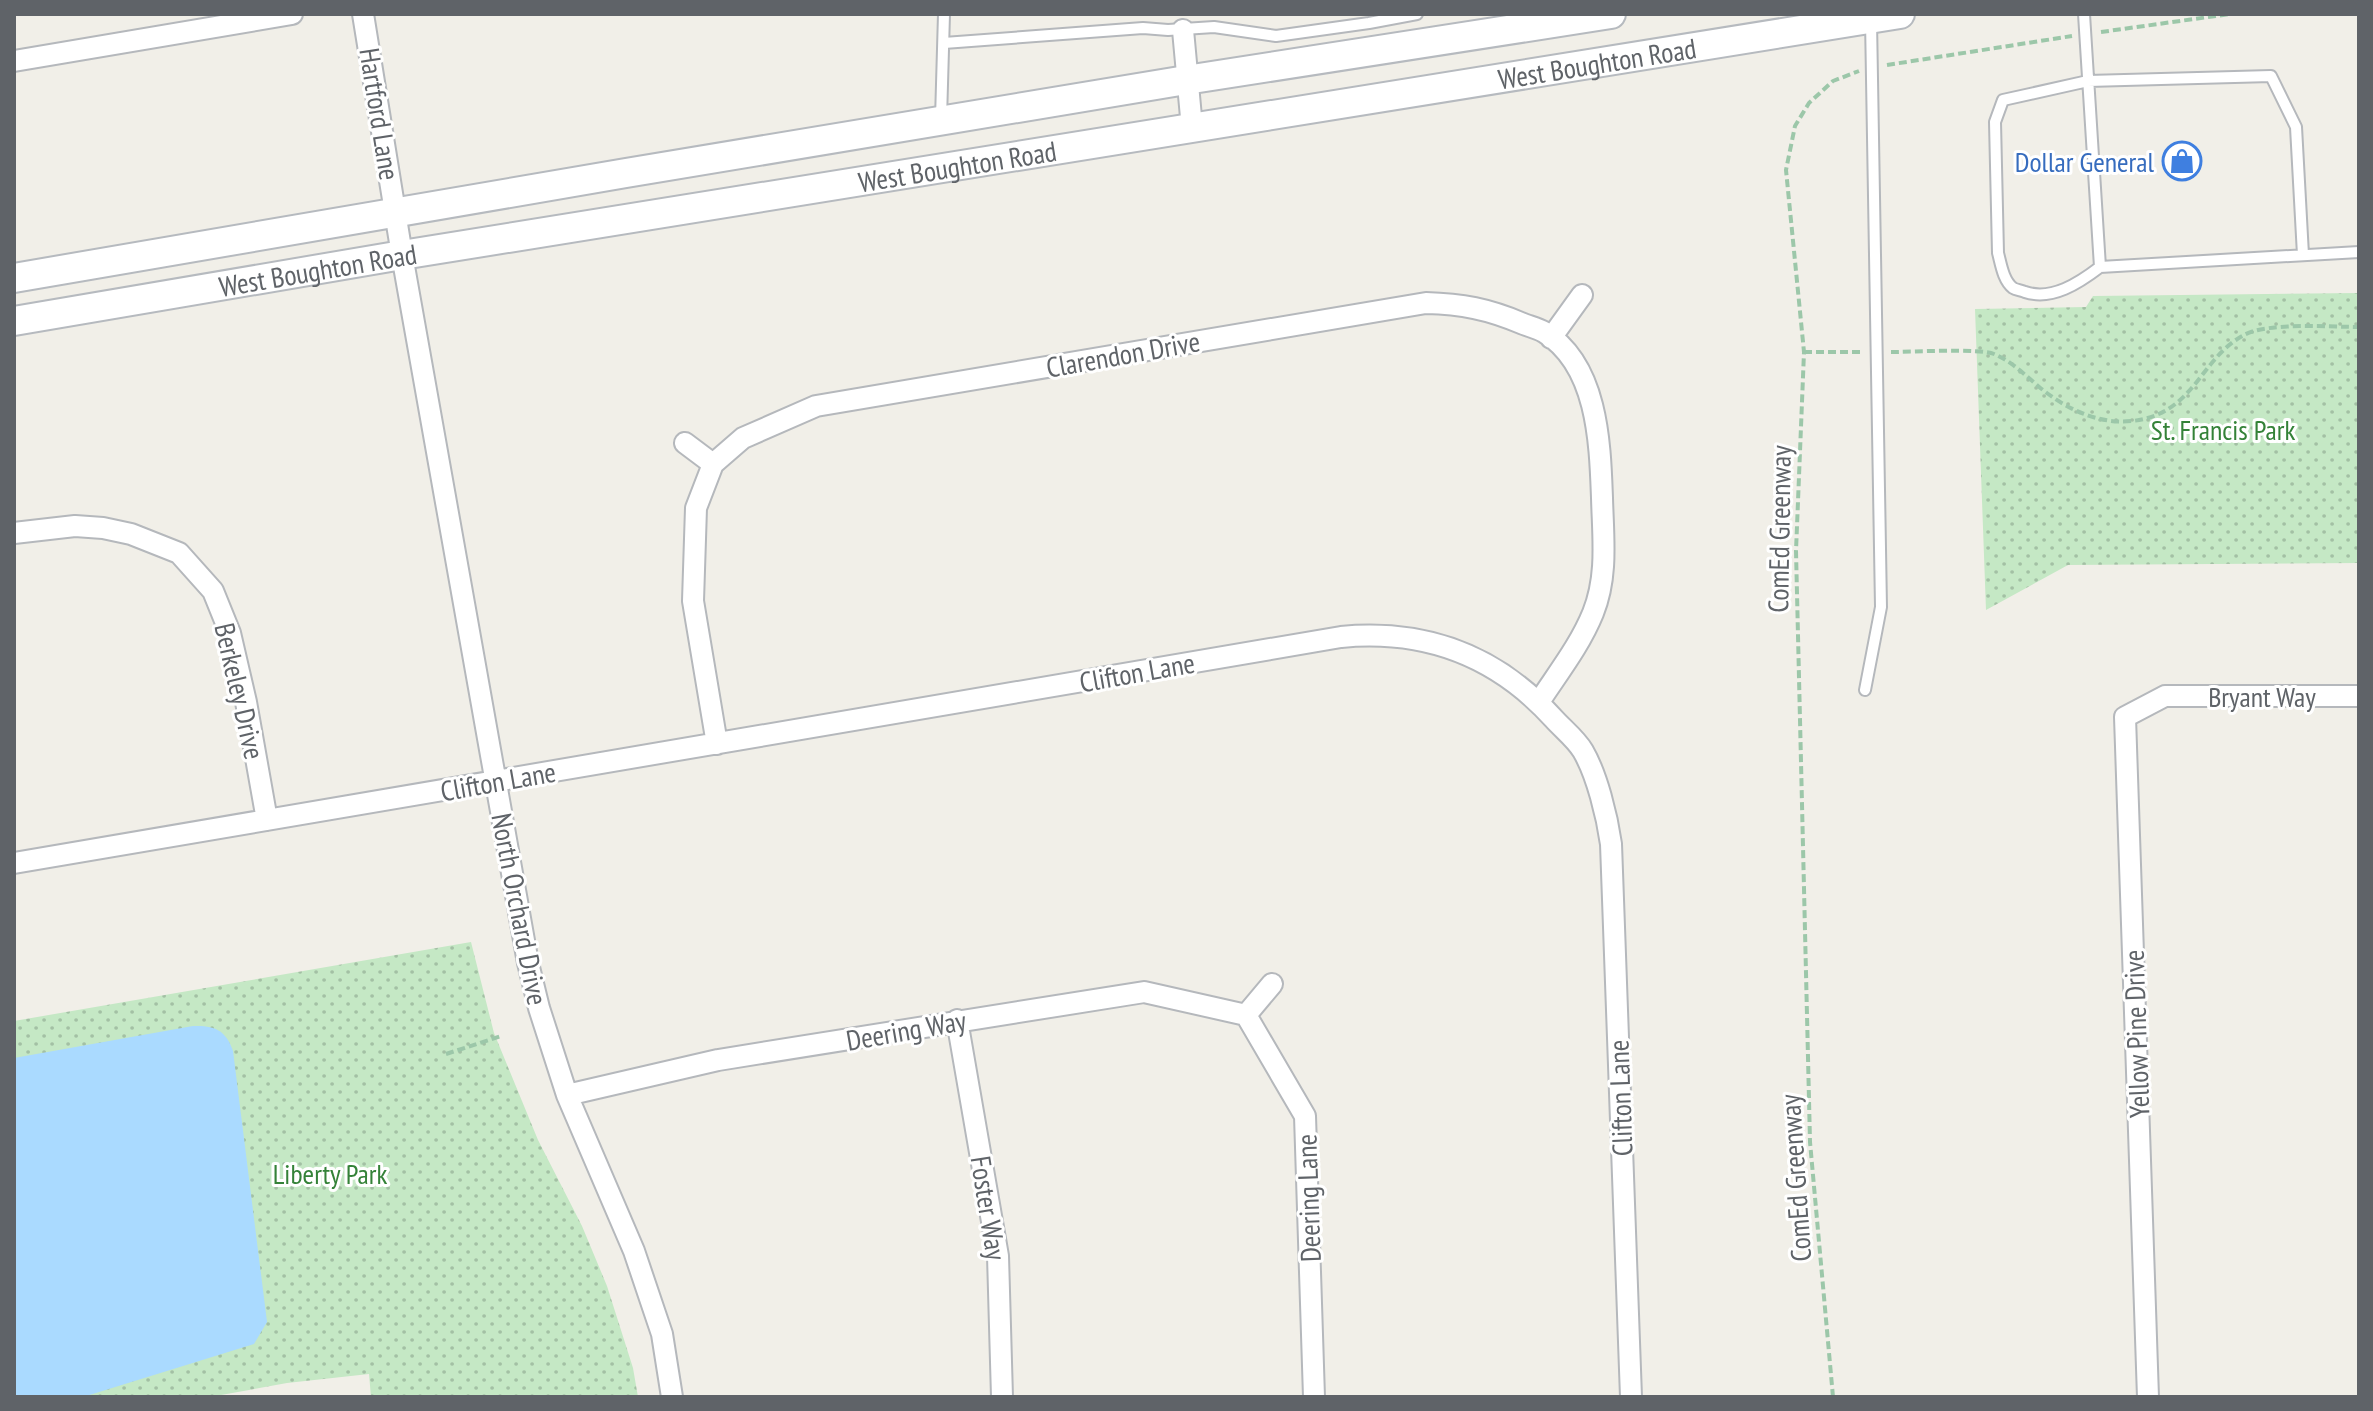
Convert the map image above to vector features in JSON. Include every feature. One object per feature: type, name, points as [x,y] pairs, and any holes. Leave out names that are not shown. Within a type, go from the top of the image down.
[{"type":"main road","name":"West Boughton Road","points":[[14,278],[1186,80],[1611,14]]},
{"type":"main road","name":"West Boughton Road","points":[[14,321],[402,255],[1871,16],[1900,14]]},
{"type":"street","points":[[14,61],[292,14]]},
{"type":"street","name":"Hartford Lane","points":[[363,14],[396,214]]},
{"type":"street","points":[[1183,30],[1192,128]]},
{"type":"street","name":"North Orchard Drive","points":[[396,214],[528,963],[549,1043],[567,1095],[634,1251],[662,1334],[672,1397]]},
{"type":"street","points":[[1539,702],[1579,642],[1593,613],[1601,585],[1604,553],[1600,446],[1595,417],[1585,383],[1571,357],[1548,335],[1582,295]]},
{"type":"street","name":"Clarendon Drive","points":[[717,744],[693,601],[696,508],[713,464],[743,438],[816,406],[1426,303],[1492,310],[1548,335]]},
{"type":"street","points":[[685,443],[713,464]]},
{"type":"street","name":"Berkeley Drive","points":[[14,533],[75,526],[131,534],[179,553],[213,591],[230,633],[267,820]]},
{"type":"street","name":"Clifton Lane","points":[[14,863],[1341,637],[1395,635],[1441,644],[1499,671],[1539,702],[1582,750],[1607,817],[1611,844],[1631,1397]]},
{"type":"street","name":"Bryant Way","points":[[2165,696],[2359,696]]},
{"type":"street","name":"Yellow Pine Drive","points":[[2148,1397],[2125,717],[2165,696]]},
{"type":"street","points":[[1246,1015],[1272,984]]},
{"type":"street","name":"Deering Way","points":[[567,1095],[718,1060],[1144,992],[1246,1015]]},
{"type":"street","name":"Deering Lane","points":[[1246,1015],[1305,1116],[1314,1397]]},
{"type":"street","name":"Foster Way","points":[[957,1020],[998,1256],[1002,1397]]},
{"type":"lane","points":[[941,121],[944,14]]},
{"type":"lane","points":[[944,43],[1143,28],[1183,30],[1214,27],[1276,36],[1417,14]]},
{"type":"lane","points":[[2084,14],[2100,267]]},
{"type":"lane","points":[[1865,690],[1881,607],[1871,16]]},
{"type":"lane","points":[[2303,255],[2296,127],[2271,76],[2088,81],[2003,100],[1998,108],[1995,122],[1998,253],[2002,273],[2012,288],[2034,295],[2063,290],[2100,267],[2359,252]]},
{"type":"path","name":"ComEd Greenway","points":[[1833,1397],[1810,1142],[1796,551],[1804,352],[1786,170],[1795,126],[1809,103],[1833,81],[1872,68],[2230,14]]},
{"type":"path","points":[[1804,352],[1990,352],[2008,361],[2073,410],[2103,419],[2131,421],[2161,413],[2185,398],[2220,354],[2245,334],[2274,328],[2359,327]]},
{"type":"path","points":[[446,1054],[501,1036]]},
{"type":"green space","name":"St. Francis Park","points":[[2359,293],[2359,563],[2068,565],[1986,610],[1975,309],[2086,307],[2093,296]]},
{"type":"green space","name":"Liberty Park","points":[[471,942],[494,1033],[538,1140],[582,1226],[607,1286],[633,1368],[638,1397],[371,1397],[369,1374],[287,1383],[210,1397],[14,1397],[14,1021]]},
{"type":"water","points":[[193,1026],[218,1030],[227,1038],[233,1051],[267,1322],[254,1344],[83,1397],[14,1397],[14,1058]]},
{"type":"place","name":"Dollar General","points":[[2182,161]]}]
